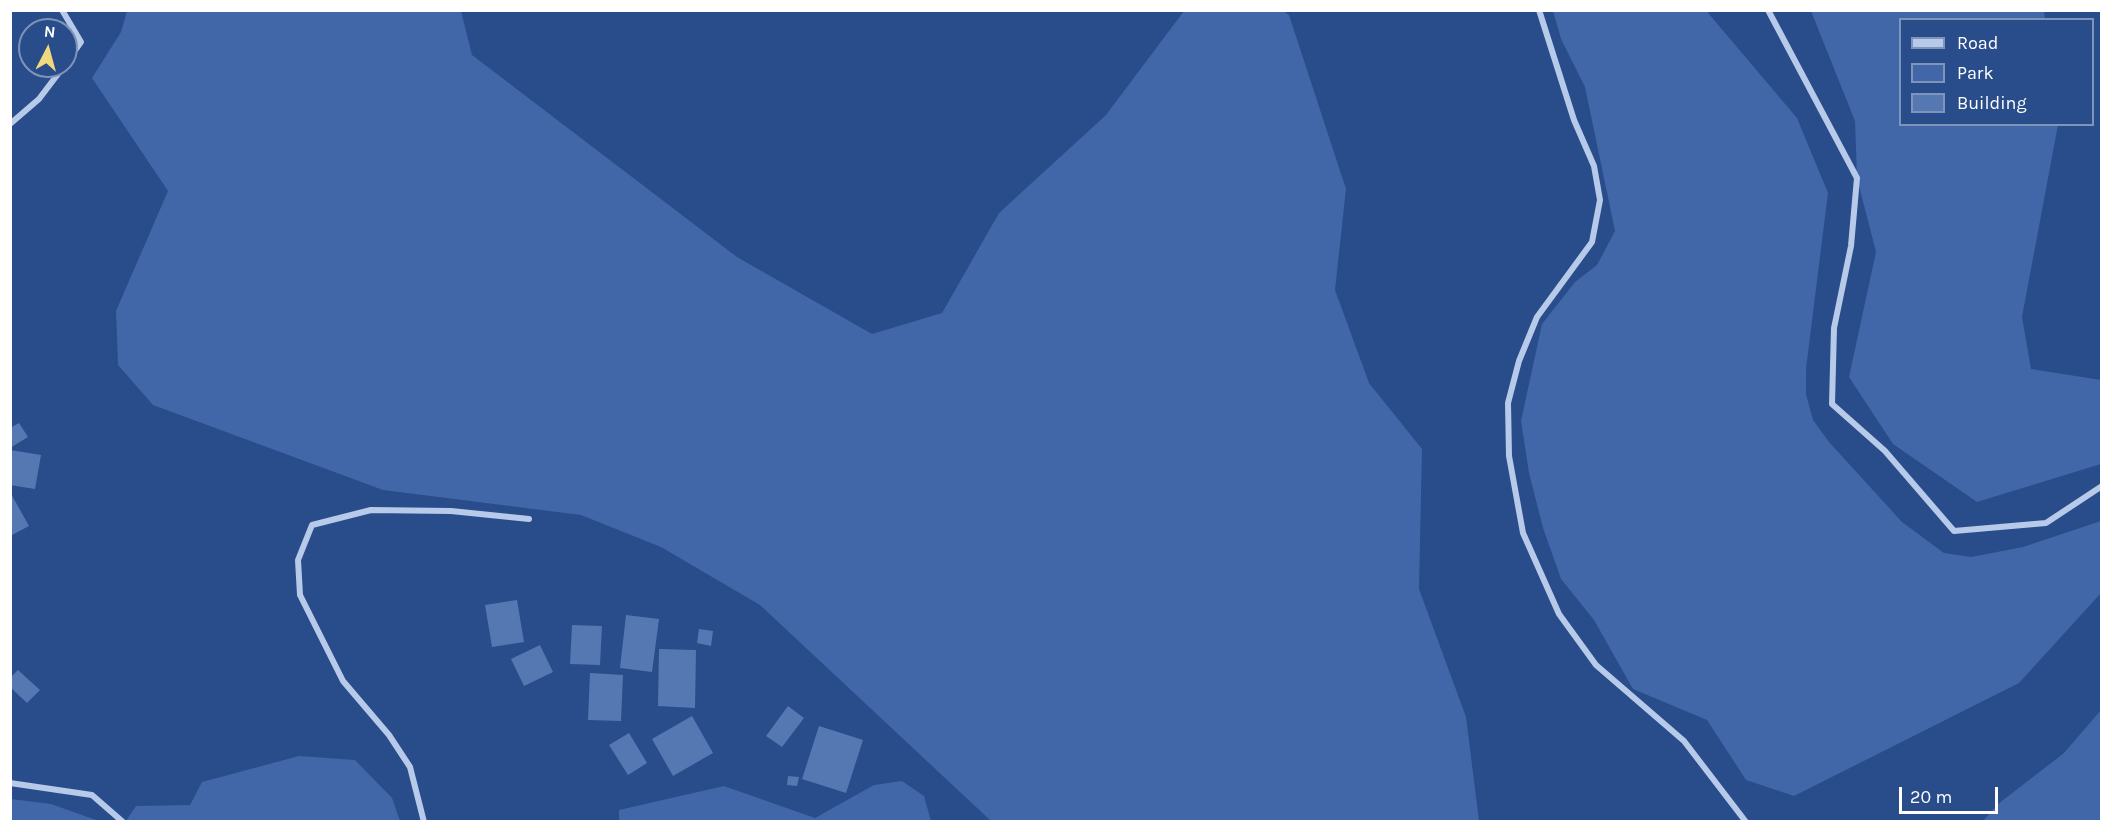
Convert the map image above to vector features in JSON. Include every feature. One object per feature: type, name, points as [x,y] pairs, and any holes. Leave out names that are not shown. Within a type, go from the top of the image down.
[{"type":"street","points":[[1539,10],[1574,120],[1594,166],[1600,200],[1592,242],[1537,317],[1519,361],[1508,403],[1509,456],[1523,532],[1559,614],[1596,665],[1684,741],[1746,822]]},
{"type":"street","points":[[1768,10],[1857,178],[1851,246],[1834,328],[1832,404],[1885,451],[1954,531],[2046,523],[2102,486]]},
{"type":"street","points":[[10,124],[39,99],[55,78]]},
{"type":"street","points":[[424,822],[410,767],[389,735],[343,681],[300,595],[298,560],[312,525],[371,510],[451,511],[529,519]]},
{"type":"street","points":[[10,783],[92,795],[123,822]]},
{"type":"green space","points":[[1282,10],[1289,15],[1346,189],[1335,290],[1369,383],[1422,449],[1419,589],[1466,717],[1479,821],[991,821],[760,605],[661,547],[581,515],[383,490],[153,405],[118,365],[116,311],[168,191],[92,78],[121,32],[127,11],[461,11],[472,55],[737,257],[872,334],[942,313],[999,213],[1106,115],[1184,11]]},
{"type":"green space","points":[[1553,11],[1708,11],[1797,118],[1828,193],[1806,369],[1806,394],[1813,420],[1829,442],[1902,522],[1944,553],[1971,557],[2023,547],[2101,521],[2101,593],[2019,683],[1794,796],[1746,780],[1707,720],[1633,689],[1594,620],[1561,579],[1543,528],[1529,473],[1521,421],[1542,324],[1575,282],[1597,265],[1615,231],[1585,87],[1561,39]]},
{"type":"green space","points":[[1811,11],[2044,11],[2045,18],[1899,18],[1899,126],[2058,126],[2022,317],[2031,369],[2101,380],[2101,464],[1977,502],[1893,444],[1849,377],[1876,252],[1857,178],[1855,121]]},
{"type":"green space","points":[[2101,710],[2101,821],[1983,821],[1998,804],[2064,753]]},
{"type":"green space","points":[[299,756],[355,760],[392,798],[400,821],[126,821],[136,806],[190,805],[202,782]]},
{"type":"green space","points":[[902,781],[924,796],[931,821],[619,821],[619,810],[724,786],[815,818],[874,785]]},
{"type":"green space","points":[[11,799],[51,804],[99,821],[11,821]]},
{"type":"building","points":[[19,423],[28,437],[10,448],[10,428]]},
{"type":"building","points":[[10,450],[41,455],[35,489],[10,485]]},
{"type":"building","points":[[10,492],[29,526],[10,536]]},
{"type":"building","points":[[517,600],[524,642],[492,647],[485,605]]},
{"type":"building","points":[[626,615],[659,619],[652,672],[620,668]]},
{"type":"building","points":[[572,625],[602,626],[600,665],[570,664]]},
{"type":"building","points":[[699,629],[713,631],[711,646],[697,643]]},
{"type":"building","points":[[540,645],[553,672],[524,686],[511,659]]},
{"type":"building","points":[[659,649],[696,650],[695,708],[658,706]]},
{"type":"building","points":[[18,670],[40,690],[27,703],[10,687],[10,678]]},
{"type":"building","points":[[590,673],[623,675],[621,721],[588,720]]},
{"type":"building","points":[[788,706],[804,718],[782,747],[766,736]]},
{"type":"building","points":[[692,716],[713,753],[673,776],[652,739]]},
{"type":"building","points":[[819,726],[863,740],[846,793],[802,779]]},
{"type":"building","points":[[629,733],[647,763],[628,775],[609,745]]},
{"type":"building","points":[[788,776],[799,777],[797,786],[787,785]]}]
